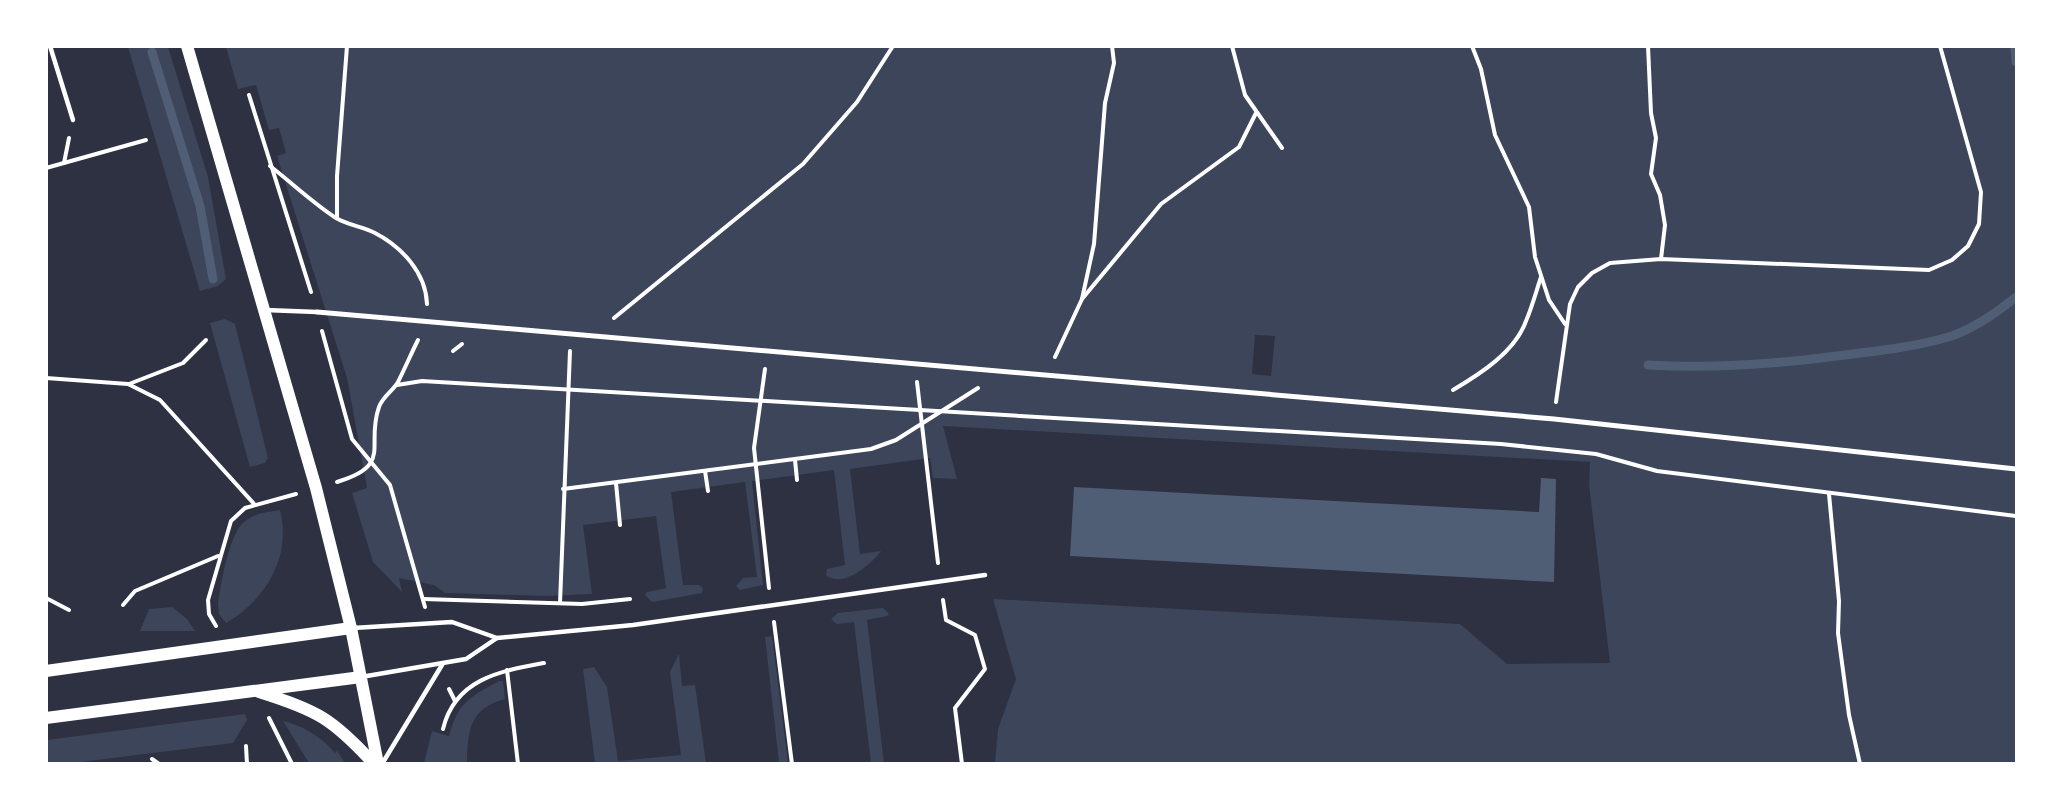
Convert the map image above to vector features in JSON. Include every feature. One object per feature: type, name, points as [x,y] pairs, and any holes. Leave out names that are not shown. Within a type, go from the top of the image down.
[{"type":"main road","points":[[187,46],[265,310],[351,628],[378,764]]},
{"type":"main road","points":[[46,671],[351,628]]},
{"type":"main road","points":[[46,718],[361,677]]},
{"type":"main road","points":[[255,691],[307,707],[343,730],[378,764]]},
{"type":"street","points":[[317,312],[1554,419],[2016,469]]},
{"type":"lane","points":[[50,46],[72,120]]},
{"type":"lane","points":[[265,310],[317,312]]},
{"type":"lane","points":[[351,628],[452,621],[497,638],[633,625],[985,575]]},
{"type":"lane","points":[[361,677],[442,665],[466,659],[497,638]]},
{"type":"lane","points":[[378,764],[442,665]]},
{"type":"path","points":[[337,219],[337,176],[347,46]]},
{"type":"path","points":[[593,335],[803,164],[857,102],[893,46]]},
{"type":"path","points":[[1049,375],[1082,299],[1094,244],[1105,104],[1114,63],[1112,46]]},
{"type":"path","points":[[1232,46],[1245,95],[1282,148]]},
{"type":"path","points":[[1472,46],[1481,69],[1495,135],[1529,207],[1535,257],[1541,277],[1549,300],[1566,325]]},
{"type":"path","points":[[1648,46],[1651,112],[1656,138],[1651,174],[1660,195],[1665,225],[1661,260]]},
{"type":"path","points":[[1554,419],[1570,304],[1578,286],[1592,273],[1610,263],[1661,260],[1929,270],[1952,260],[1968,246],[1979,224],[1981,192],[1940,46]]},
{"type":"path","points":[[249,95],[317,312],[352,439],[390,485],[429,621]]},
{"type":"path","points":[[1082,299],[1161,204],[1239,147],[1256,112]]},
{"type":"path","points":[[64,163],[72,120]]},
{"type":"path","points":[[46,168],[146,140]]},
{"type":"path","points":[[270,166],[337,219],[376,233],[400,251],[415,268],[426,289],[427,320],[397,385],[387,393],[380,405],[376,418],[376,446],[372,463],[360,474],[341,481]]},
{"type":"path","points":[[1425,408],[1482,373],[1512,343],[1526,323],[1541,277]]},
{"type":"path","points":[[560,603],[571,333]]},
{"type":"path","points":[[128,384],[183,363],[206,340]]},
{"type":"path","points":[[768,350],[760,400],[755,465],[792,764]]},
{"type":"path","points":[[563,489],[795,460],[884,446],[1003,372]]},
{"type":"path","points":[[46,378],[128,384],[160,400],[255,505]]},
{"type":"path","points":[[397,385],[422,381],[1501,444],[1596,454],[1657,471],[2016,516]]},
{"type":"path","points":[[795,460],[797,480]]},
{"type":"path","points":[[705,471],[708,491]]},
{"type":"path","points":[[616,483],[620,525]]},
{"type":"path","points":[[1829,494],[1839,601],[1838,633],[1849,715],[1860,764]]},
{"type":"path","points":[[229,645],[209,614],[208,600],[219,556],[231,521],[237,513],[278,499]]},
{"type":"path","points":[[123,604],[135,591],[219,556]]},
{"type":"path","points":[[46,598],[69,610]]},
{"type":"path","points":[[423,599],[560,603],[630,599]]},
{"type":"path","points":[[443,729],[455,701],[474,683],[507,670],[544,663]]},
{"type":"path","points":[[442,665],[455,701]]},
{"type":"path","points":[[507,670],[518,764]]},
{"type":"path","points":[[281,741],[292,764]]},
{"type":"path","points":[[246,746],[247,764]]},
{"type":"path","points":[[241,764],[246,755]]},
{"type":"path","points":[[152,759],[159,764]]},
{"type":"shaded area","points":[[128,47],[168,47],[208,177],[226,279],[218,286],[200,291]]},
{"type":"shaded area","points":[[226,47],[2016,47],[2016,763],[995,763],[998,729],[1016,679],[993,599],[1460,624],[1507,664],[1610,663],[1589,484],[1590,462],[943,426],[957,479],[933,478],[930,458],[850,469],[860,554],[881,551],[870,563],[848,577],[833,579],[826,575],[827,569],[845,565],[834,470],[752,481],[763,585],[740,590],[736,586],[743,578],[757,577],[745,482],[671,492],[683,585],[699,585],[703,588],[702,593],[652,602],[645,595],[647,592],[666,588],[656,516],[583,525],[592,594],[546,596],[445,593],[434,585],[399,578],[402,592],[373,562],[352,493],[367,488],[347,378],[277,156],[286,153],[279,128],[269,130],[256,85],[238,89]],"holes":[[[1255,335],[1275,336],[1271,376],[1252,374]]]},
{"type":"shaded area","points":[[225,319],[235,324],[268,458],[265,463],[250,467],[210,323]]},
{"type":"shaded area","points":[[1541,478],[1556,479],[1554,582],[1070,556],[1074,487],[1539,512]]},
{"type":"shaded area","points":[[280,510],[283,527],[282,544],[279,560],[272,575],[253,602],[226,623],[219,614],[218,603],[234,537],[248,519],[261,513]]},
{"type":"shaded area","points":[[172,607],[187,619],[195,631],[140,631],[149,609]]},
{"type":"shaded area","points":[[883,608],[889,614],[887,616],[867,620],[884,763],[871,763],[854,622],[837,624],[831,619],[838,613]]},
{"type":"shaded area","points":[[772,636],[788,763],[779,763],[765,637]]},
{"type":"shaded area","points":[[679,654],[682,686],[695,685],[706,763],[595,763],[583,669],[594,667],[607,687],[618,761],[681,755],[670,672]]},
{"type":"shaded area","points":[[499,681],[503,681],[505,699],[493,703],[477,715],[468,740],[467,763],[424,763],[432,731],[449,736],[457,715],[466,702]]},
{"type":"shaded area","points":[[245,714],[247,720],[233,743],[73,763],[47,763],[47,740]]},
{"type":"shaded area","points":[[283,721],[305,729],[318,737],[335,753],[337,751],[345,763],[309,763]]},
{"type":"waterway","points":[[2015,46],[2016,62]]},
{"type":"waterway","points":[[152,52],[200,206],[213,279]]},
{"type":"waterway","points":[[1648,365],[1722,366],[1771,363],[1908,346],[1945,338],[1964,331],[1991,316],[2016,297]]}]
